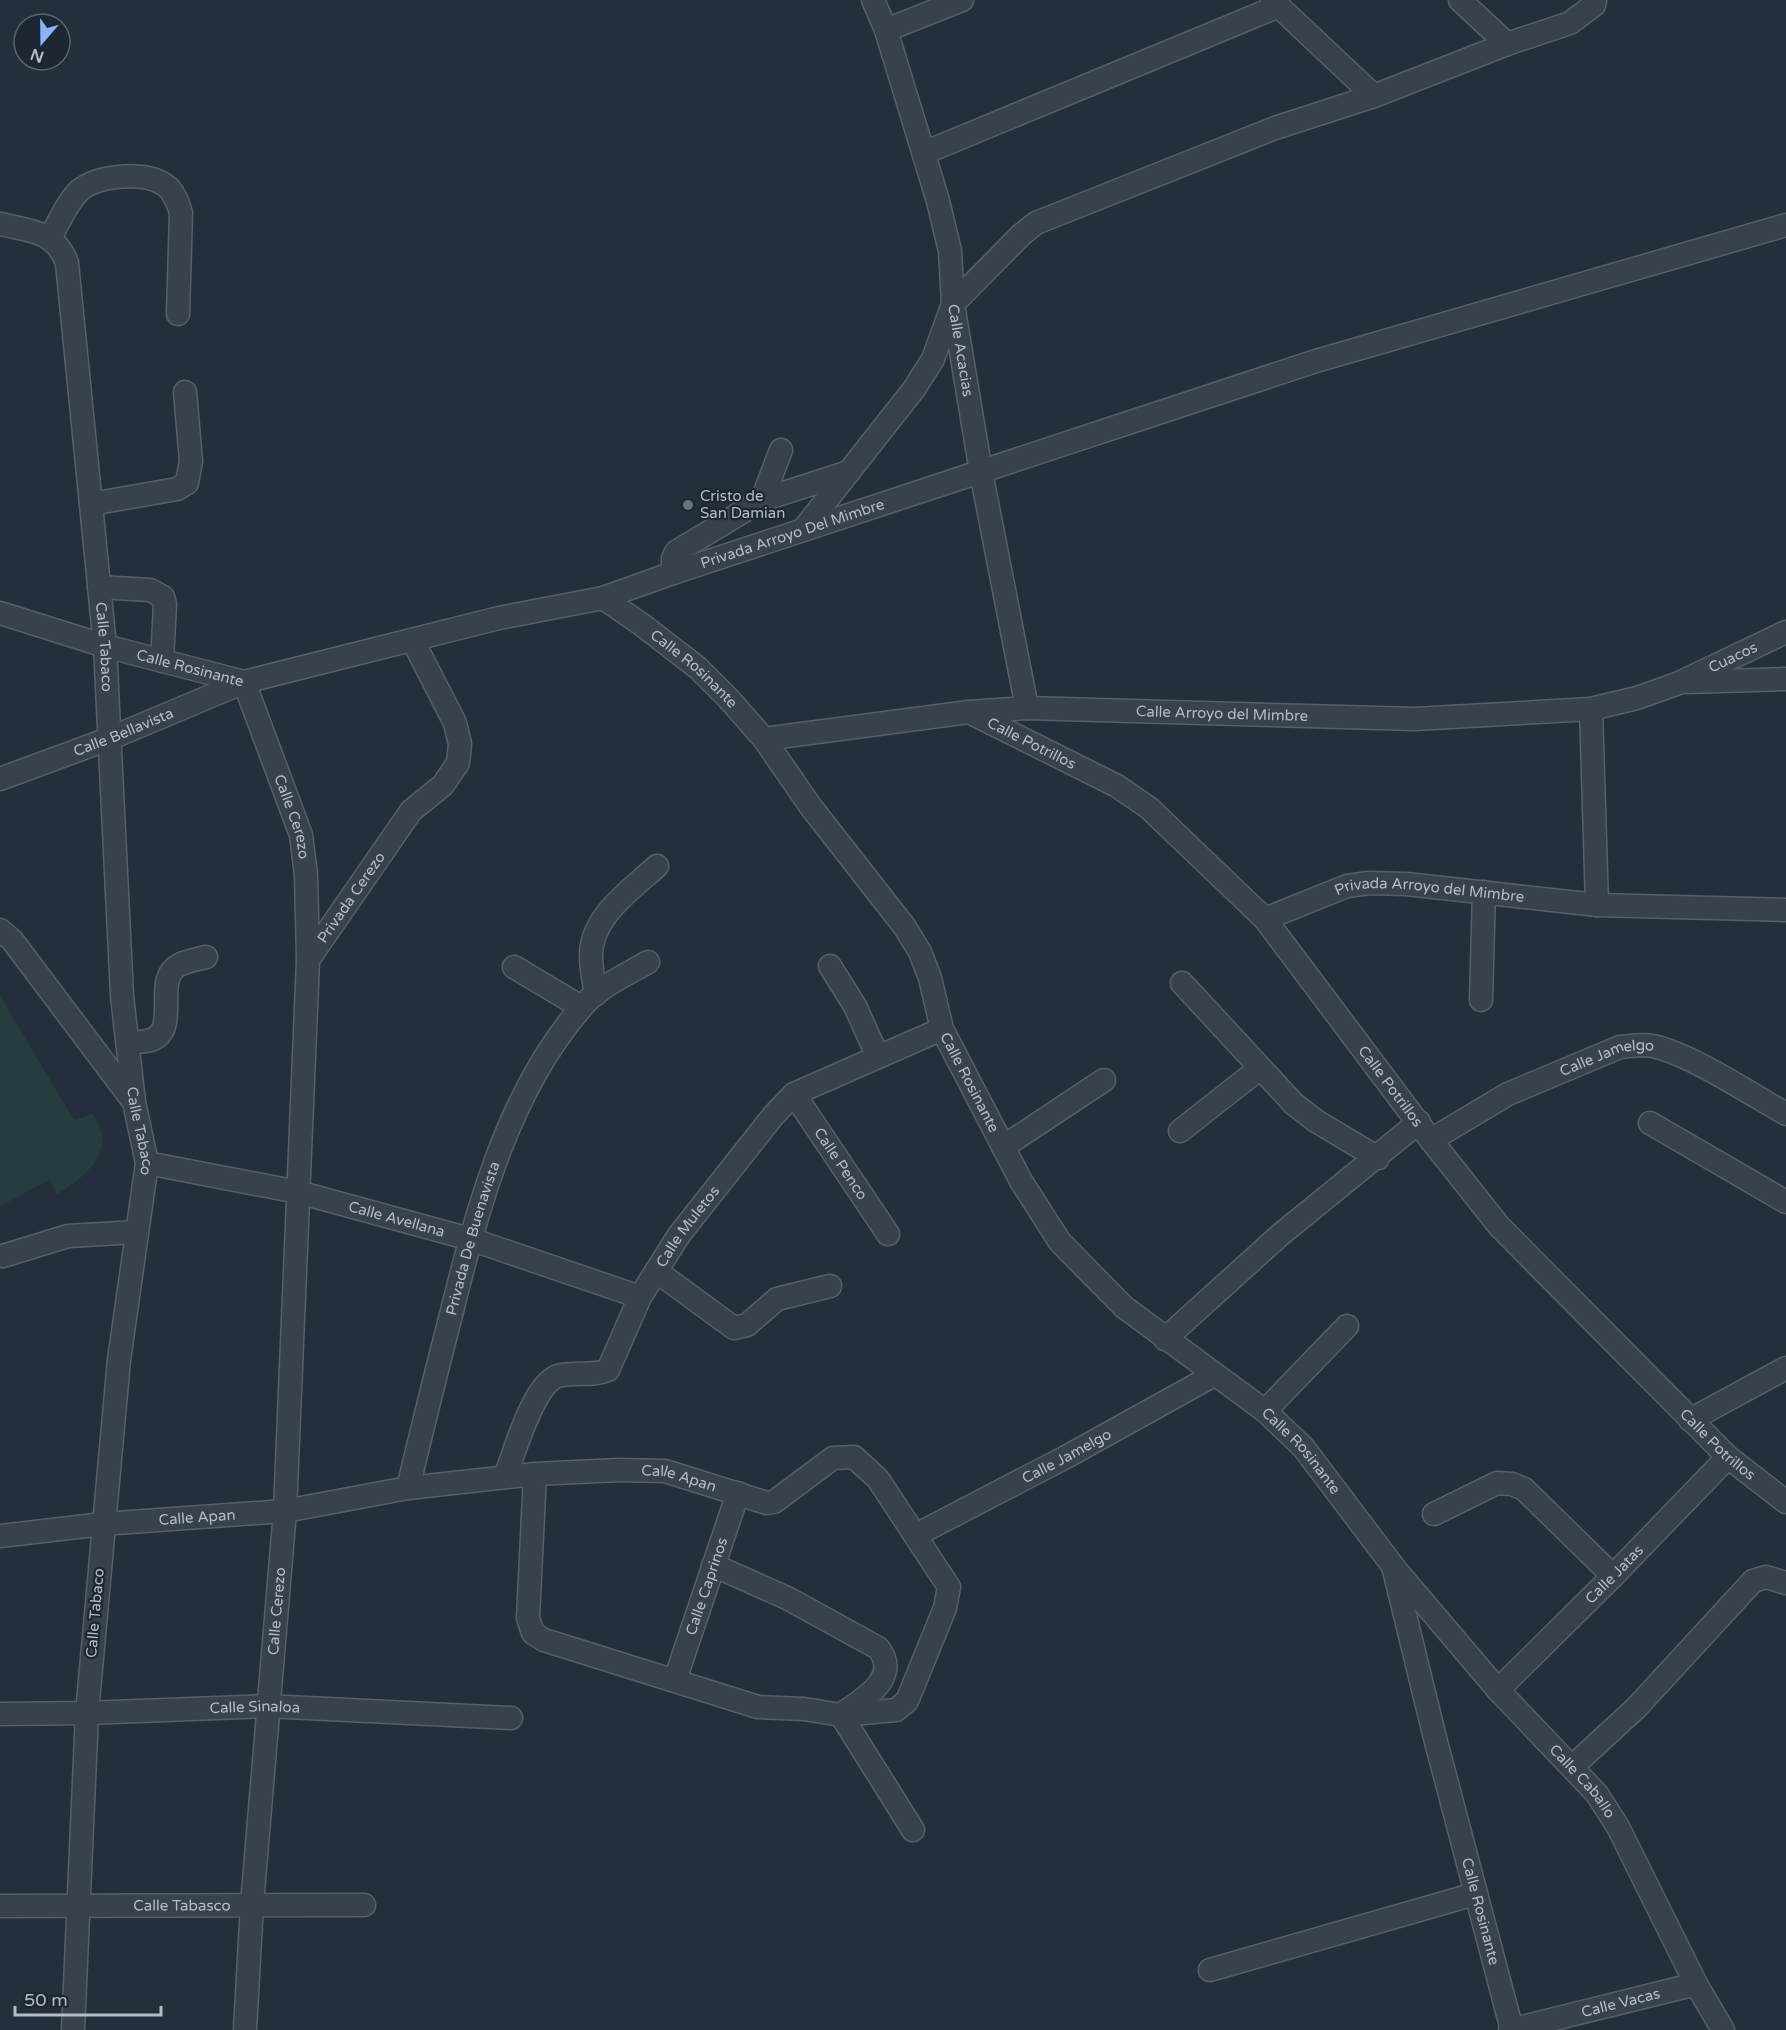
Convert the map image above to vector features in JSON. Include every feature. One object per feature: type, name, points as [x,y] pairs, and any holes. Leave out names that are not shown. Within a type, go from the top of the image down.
[{"type":"street","name":"Calle Acacias","points":[[873,0],[886,30],[924,153],[950,250],[953,304],[981,472],[1027,708]]},
{"type":"street","points":[[886,30],[962,0]]},
{"type":"street","points":[[1460,0],[1507,44]]},
{"type":"street","points":[[804,530],[933,359],[953,304],[1021,235],[1036,224],[1275,128],[1374,96],[1507,44],[1570,23],[1594,5],[1595,0]]},
{"type":"street","points":[[924,153],[1275,3],[1374,96]]},
{"type":"street","points":[[0,224],[50,238],[74,196],[97,181],[154,179],[167,186],[177,200],[181,213],[177,314]]},
{"type":"street","name":"Privada Arroyo Del Mimbre","points":[[603,598],[1316,361],[1786,225]]},
{"type":"street","name":"Calle Tabaco","points":[[50,238],[62,248],[67,263],[105,646],[123,996],[134,1102],[147,1163],[119,1360],[103,1524],[87,1713],[73,2030]]},
{"type":"street","points":[[91,504],[177,489],[187,483],[190,461],[185,392]]},
{"type":"street","points":[[762,500],[781,450]]},
{"type":"street","points":[[673,573],[673,558],[676,552],[762,500],[849,472]]},
{"type":"street","points":[[99,587],[150,590],[163,597],[165,604],[162,661]]},
{"type":"street","name":"Calle Rosinante","points":[[105,646],[244,682],[500,618],[603,598],[698,668],[764,739],[811,807],[904,926],[920,952],[930,978],[942,1029],[1003,1147],[1038,1210],[1060,1242],[1124,1307],[1265,1411],[1324,1472],[1393,1566],[1511,2030]]},
{"type":"street","points":[[0,613],[105,646]]},
{"type":"street","name":"Cuacos","points":[[1679,682],[1786,632]]},
{"type":"street","name":"Privada Cerezo","points":[[298,1192],[308,960],[411,811],[444,785],[458,763],[460,744],[455,723],[413,641]]},
{"type":"street","points":[[1679,682],[1786,679]]},
{"type":"street","name":"Calle Bellavista","points":[[0,779],[111,738],[244,682]]},
{"type":"street","name":"Calle Cerezo","points":[[244,682],[301,835],[306,875],[308,960]]},
{"type":"street","name":"Calle Arroyo del Mimbre","points":[[764,739],[969,712],[1027,708],[1414,719],[1591,709],[1637,699],[1679,682]]},
{"type":"street","points":[[1591,709],[1597,905]]},
{"type":"street","name":"Calle Potrillos","points":[[969,712],[1117,786],[1149,808],[1266,919],[1499,1226],[1728,1457],[1786,1502]]},
{"type":"street","points":[[514,967],[588,1000],[590,956],[595,933],[608,912],[657,866]]},
{"type":"street","name":"Privada Arroyo del Mimbre","points":[[1266,919],[1347,886],[1369,883],[1406,884],[1597,905],[1786,910]]},
{"type":"street","points":[[1480,1000],[1484,892]]},
{"type":"street","points":[[0,930],[12,940],[134,1102]]},
{"type":"street","points":[[128,1043],[153,1040],[165,1021],[166,982],[170,973],[179,965],[206,957]]},
{"type":"street","name":"Privada De Buenavista","points":[[408,1488],[470,1239],[497,1154],[537,1073],[588,1000],[648,962]]},
{"type":"street","points":[[830,966],[855,1006],[878,1057]]},
{"type":"street","points":[[1182,983],[1259,1069],[1294,1104],[1316,1121],[1378,1158]]},
{"type":"street","name":"Calle Muletos","points":[[505,1477],[527,1418],[547,1383],[560,1375],[599,1373],[608,1370],[639,1297],[679,1235],[773,1116],[794,1094],[942,1029]]},
{"type":"street","name":"Calle Jamelgo","points":[[1165,1339],[1280,1235],[1378,1158],[1425,1131],[1620,1047],[1651,1046],[1672,1052],[1786,1114]]},
{"type":"street","points":[[1180,1131],[1259,1069]]},
{"type":"street","points":[[1003,1147],[1104,1080]]},
{"type":"street","name":"Calle Penco","points":[[794,1094],[888,1234]]},
{"type":"street","points":[[1650,1123],[1786,1202]]},
{"type":"street","name":"Calle Avellana","points":[[147,1163],[298,1192],[470,1239],[639,1297]]},
{"type":"street","name":"Calle Cerezo","points":[[245,2030],[267,1706],[285,1511],[298,1192]]},
{"type":"street","points":[[3,1256],[43,1241],[68,1236],[137,1232]]},
{"type":"street","points":[[656,1271],[731,1326],[743,1327],[777,1299],[830,1286]]},
{"type":"street","points":[[1265,1411],[1347,1326]]},
{"type":"street","points":[[1690,1420],[1786,1368]]},
{"type":"street","name":"Calle Jamelgo","points":[[916,1534],[1066,1457],[1214,1375]]},
{"type":"street","name":"Calle Apan","points":[[0,1536],[103,1524],[285,1511],[408,1488],[535,1474],[619,1470],[665,1471],[767,1503],[774,1502],[833,1458],[854,1457],[878,1479],[949,1587],[937,1631],[904,1705],[896,1710],[841,1715]]},
{"type":"street","name":"Calle Jatas","points":[[1498,1690],[1614,1576],[1728,1457]]},
{"type":"street","points":[[535,1474],[528,1618],[533,1633],[549,1642],[758,1707],[841,1715],[876,1691],[885,1670],[885,1657],[878,1648],[789,1599],[713,1565]]},
{"type":"street","points":[[1434,1514],[1497,1483],[1512,1484],[1524,1489],[1614,1576]]},
{"type":"street","name":"Calle Caprinos","points":[[675,1680],[738,1493]]},
{"type":"street","name":"Calle Caballo","points":[[1393,1566],[1498,1690],[1573,1766],[1597,1794],[1618,1827],[1696,1984],[1723,2030]]},
{"type":"street","points":[[1573,1766],[1636,1708],[1753,1581],[1766,1576],[1786,1583]]},
{"type":"street","name":"Calle Sinaloa","points":[[0,1714],[267,1706],[511,1718]]},
{"type":"street","points":[[841,1715],[913,1830]]},
{"type":"street","points":[[1210,1970],[1475,1894]]},
{"type":"street","name":"Calle Tabasco","points":[[0,1906],[364,1905]]},
{"type":"street","name":"Calle Vacas","points":[[1511,2030],[1696,1984]]},
{"type":"green space","points":[[0,996],[74,1120],[92,1114],[102,1138],[101,1150],[96,1160],[79,1179],[68,1187],[57,1194],[50,1180],[0,1206]]},
{"type":"place","name":"Cristo de San Damian","points":[[688,505]]}]
